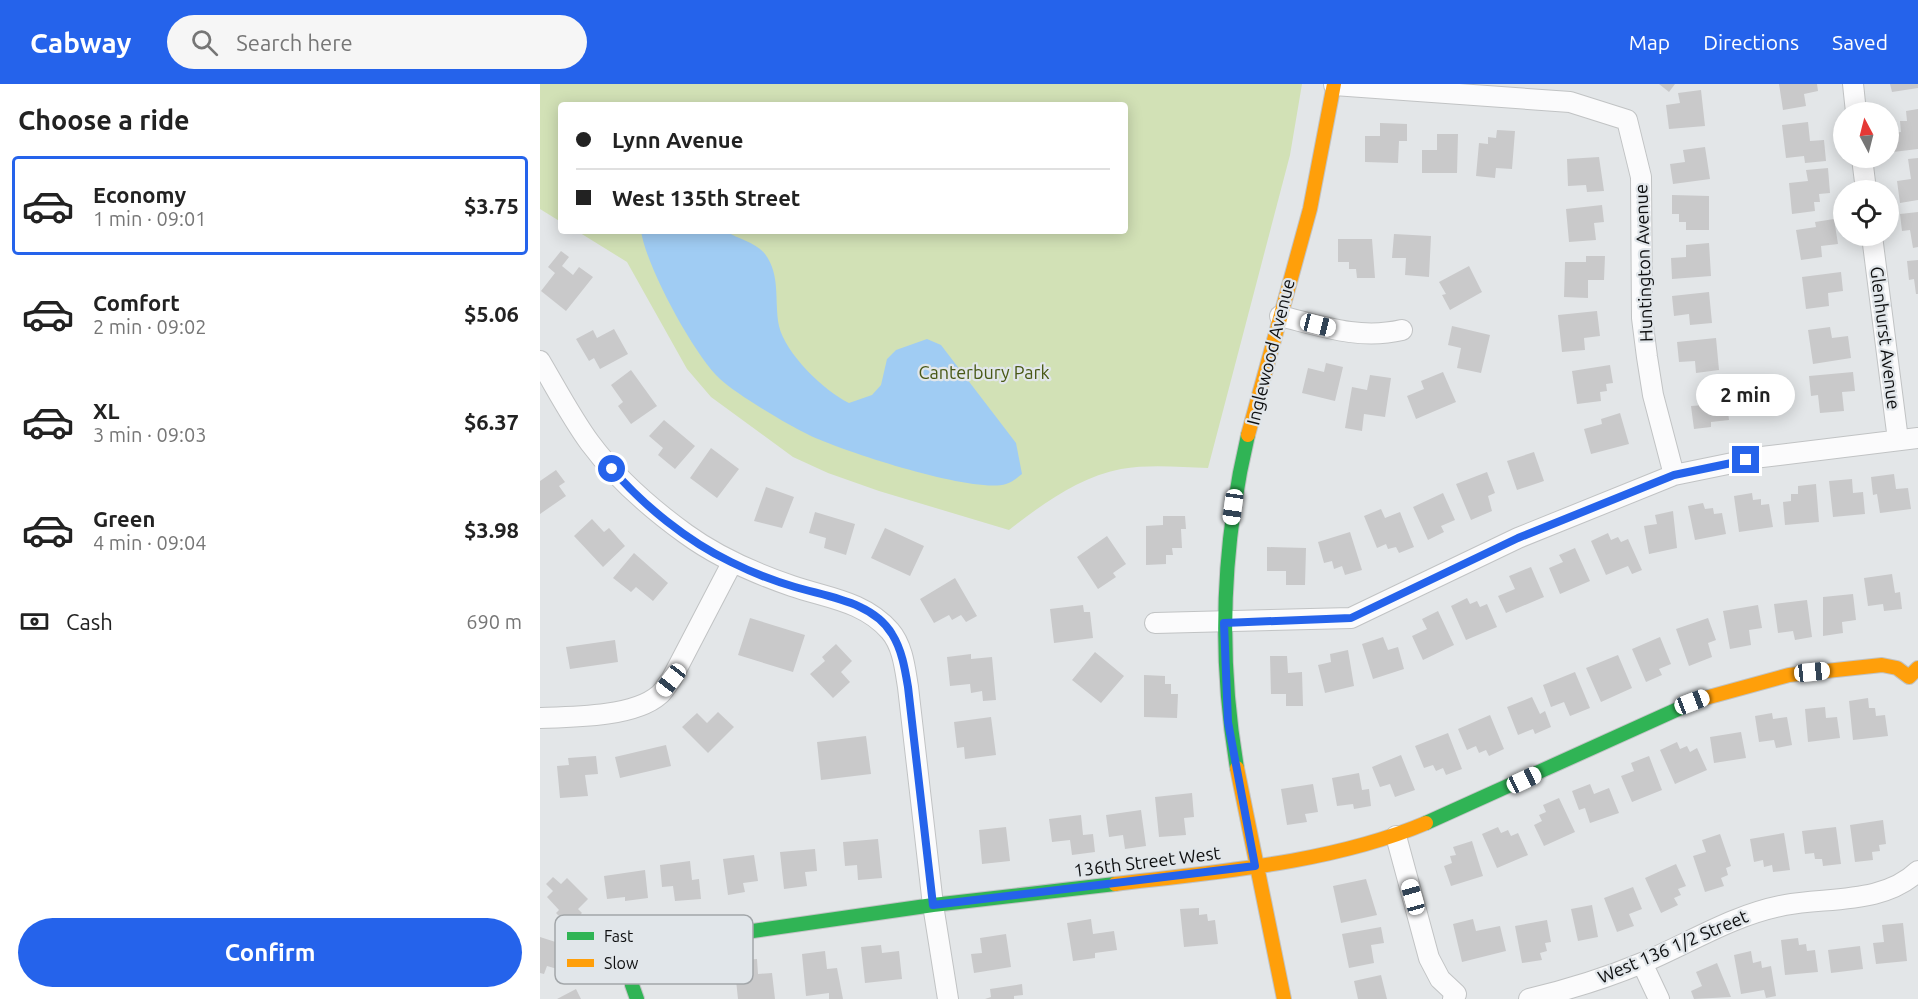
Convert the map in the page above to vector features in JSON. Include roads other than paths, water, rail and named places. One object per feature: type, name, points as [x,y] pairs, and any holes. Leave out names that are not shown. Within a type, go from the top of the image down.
[{"type":"street","points":[[1334,84],[1472,89]]},
{"type":"street","name":"Inglewood Avenue","points":[[1284,999],[1255,866],[1228,722],[1224,623],[1225,581],[1236,486],[1315,181],[1334,84]]},
{"type":"street","points":[[1853,84],[1855,102]]},
{"type":"street","name":"Huntington Avenue","points":[[1472,89],[1570,102],[1628,120],[1641,177],[1642,318],[1647,357],[1653,395],[1674,475]]},
{"type":"street","name":"Glenhurst Avenue","points":[[1873,246],[1898,440]]},
{"type":"street","points":[[1280,316],[1356,335],[1379,335],[1402,330]]},
{"type":"street","points":[[540,361],[590,443],[623,482],[686,534],[732,563],[793,587],[852,603],[876,618],[892,633],[903,657],[908,687],[933,905],[948,999]]},
{"type":"street","points":[[1155,623],[1351,618],[1518,538],[1674,475],[1762,457],[1918,438]]},
{"type":"street","points":[[540,718],[618,711],[642,704],[659,695],[671,680],[732,563]]},
{"type":"street","name":"136th Street West","points":[[753,931],[933,905],[1255,866],[1349,849],[1396,836],[1461,809],[1671,710],[1713,694],[1789,675],[1882,665],[1897,668],[1915,678]]},
{"type":"street","points":[[1396,836],[1429,958],[1440,979],[1460,997]]},
{"type":"street","name":"West 136 1/2 Street","points":[[1529,999],[1588,983],[1642,963],[1743,916],[1784,906],[1894,889],[1918,871]]},
{"type":"street","points":[[1642,963],[1659,999]]},
{"type":"street","name":"136th Street West","points":[[632,984],[637,999]]},
{"type":"water","points":[[642,234],[731,234],[761,250],[770,262],[773,271],[779,326],[789,348],[817,380],[849,403],[872,395],[881,385],[887,359],[896,350],[927,339],[941,345],[1016,443],[1022,474],[1006,484],[989,485],[938,477],[849,451],[809,435],[776,417],[728,385],[709,367],[685,331],[661,287]]},
{"type":"park label","name":"Canterbury Park","points":[[984,373]]}]
